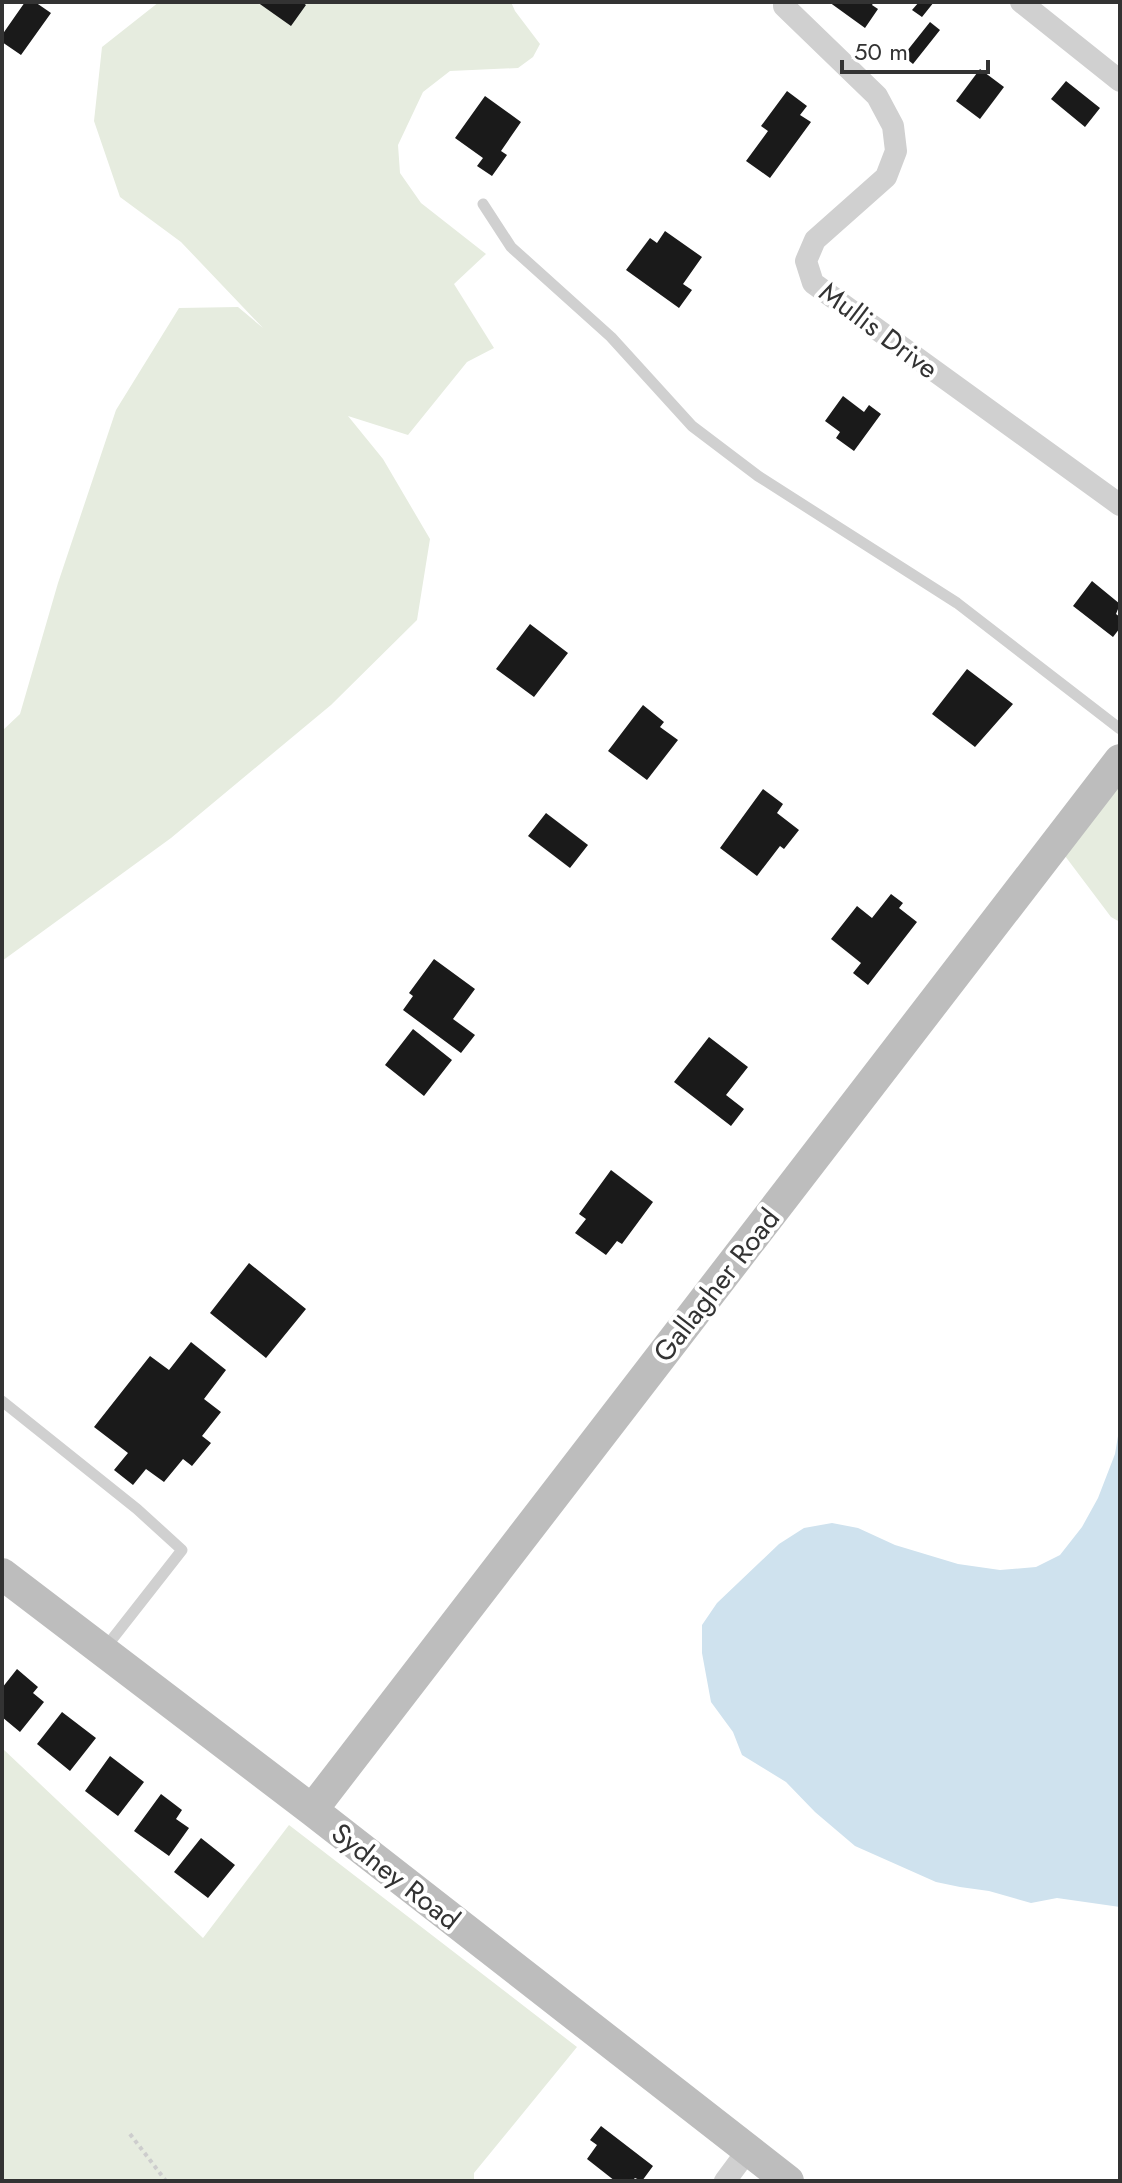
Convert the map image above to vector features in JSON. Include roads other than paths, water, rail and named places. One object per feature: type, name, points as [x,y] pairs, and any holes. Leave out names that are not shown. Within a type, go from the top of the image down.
[{"type":"street","name":"Mullis Drive","points":[[784,2],[784,6],[877,96],[893,126],[896,151],[886,177],[815,240],[806,261],[813,283],[1120,505]]},
{"type":"street","points":[[1021,2],[1120,81]]},
{"type":"street","name":"Gallagher Road","points":[[312,1810],[1120,760]]},
{"type":"street","name":"Sydney Road","points":[[2,1574],[312,1810],[788,2181]]},
{"type":"street","points":[[725,2181],[748,2150]]},
{"type":"lane","points":[[483,204],[511,247],[611,337],[692,426],[758,476],[957,603],[1120,729]]},
{"type":"lane","points":[[2,1401],[137,1509],[182,1550],[103,1651]]},
{"type":"water","points":[[1120,1424],[1120,1907],[1057,1898],[1031,1903],[989,1891],[936,1882],[855,1846],[786,1782],[742,1755],[733,1732],[711,1702],[702,1653],[702,1625],[717,1603],[779,1544],[804,1528],[832,1523],[858,1528],[895,1545],[958,1564],[1000,1570],[1036,1567],[1060,1555],[1082,1527],[1098,1498],[1115,1454]]}]
